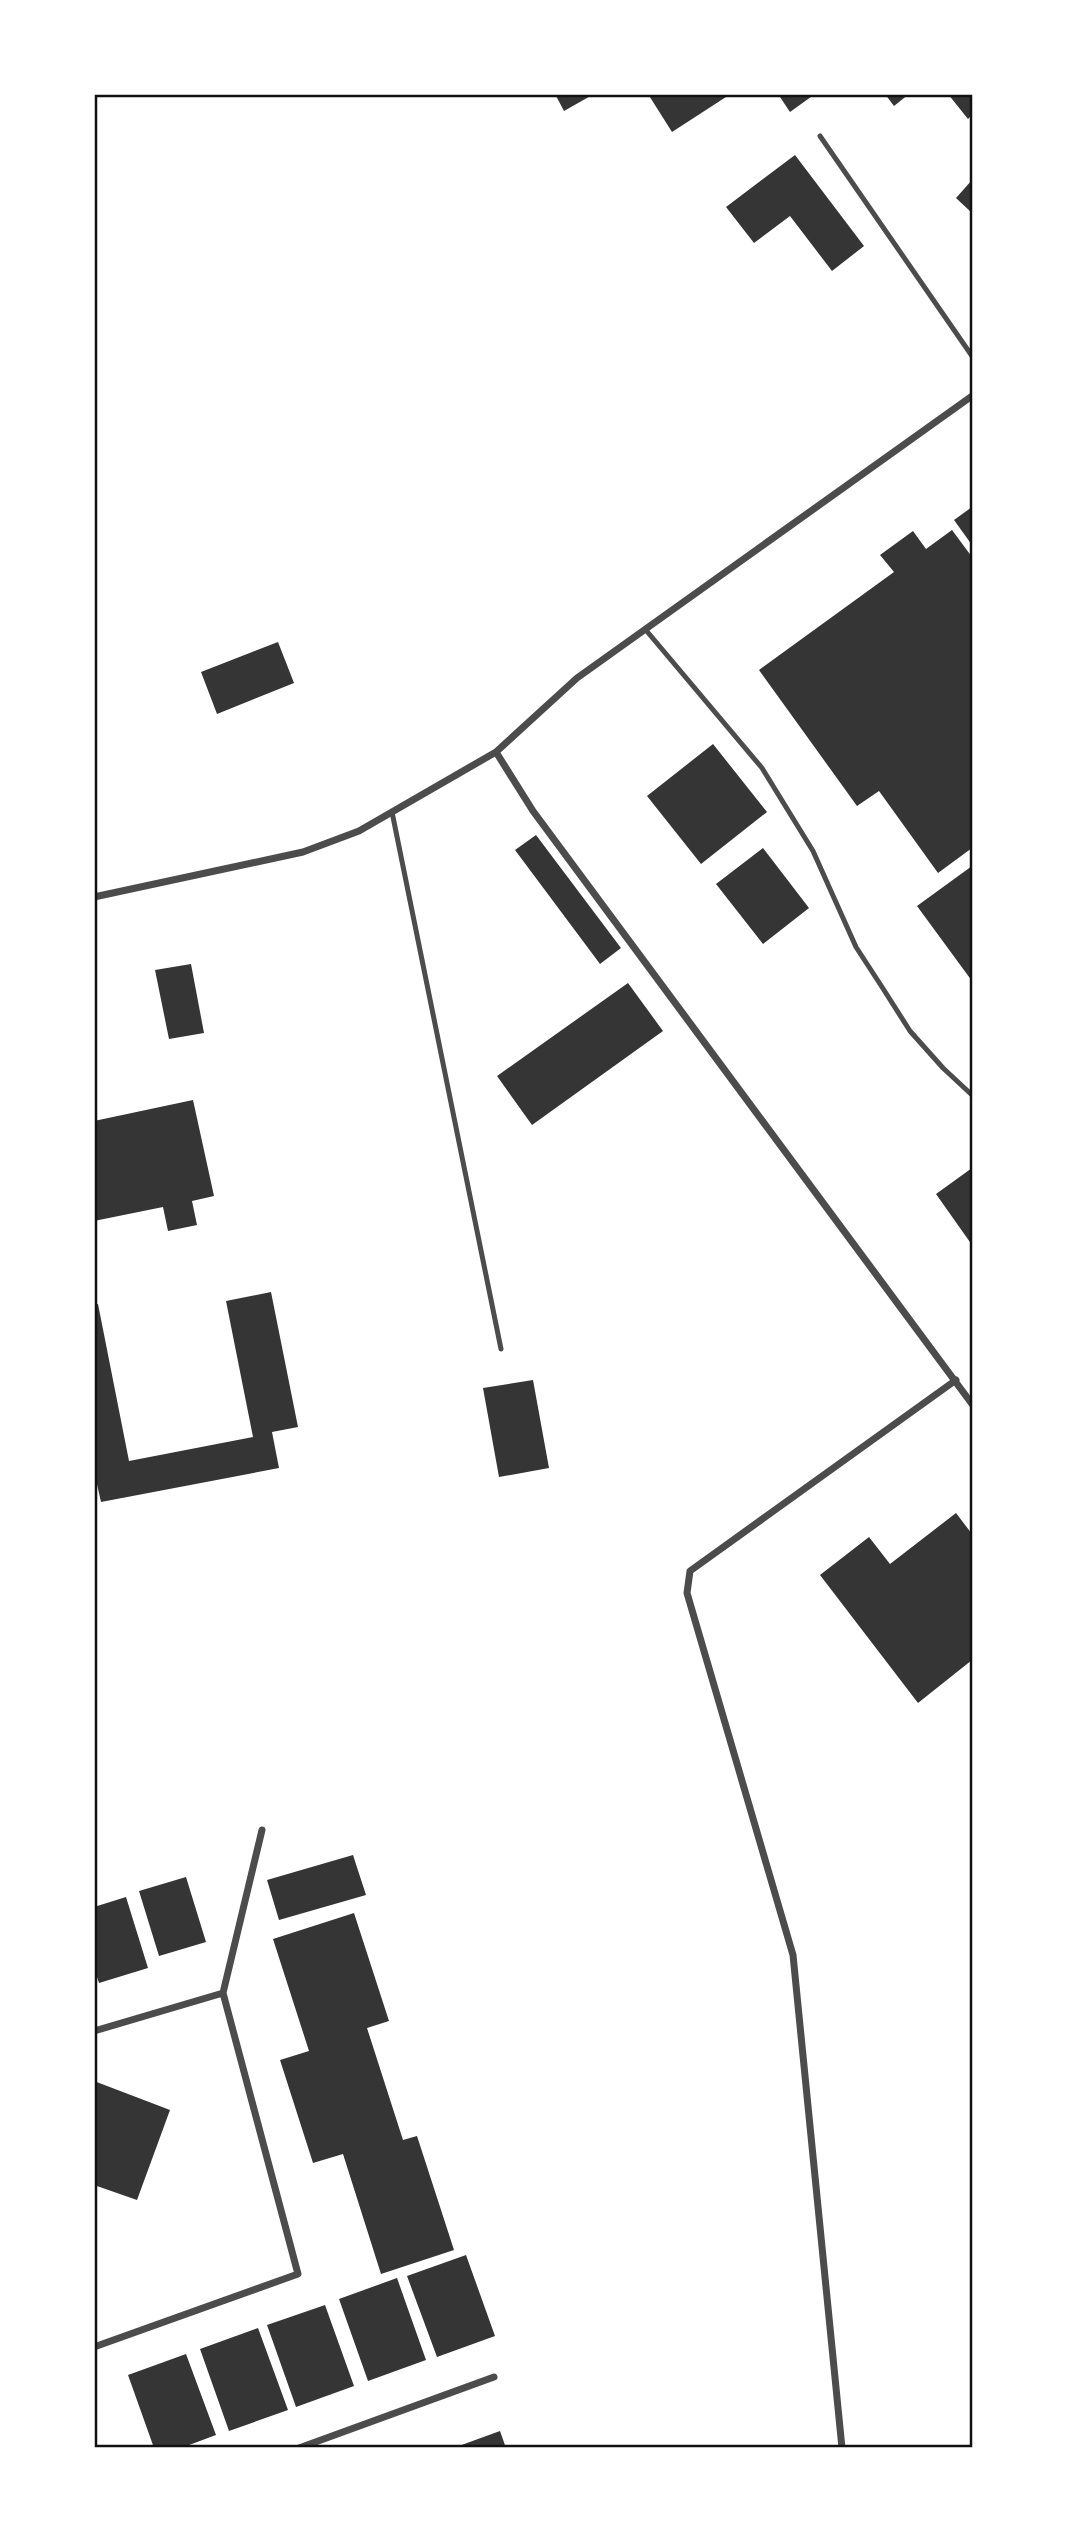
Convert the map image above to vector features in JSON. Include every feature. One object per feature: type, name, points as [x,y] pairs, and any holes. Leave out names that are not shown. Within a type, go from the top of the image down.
[{"type":"street","points":[[94,897],[303,852],[359,831],[496,752],[577,678],[972,396]]},
{"type":"street","points":[[496,752],[533,811],[972,1404]]},
{"type":"street","points":[[842,2448],[793,1955],[687,1593],[690,1571],[956,1380]]},
{"type":"street","points":[[94,2347],[298,2274],[223,1993],[262,1830]]},
{"type":"street","points":[[94,2031],[223,1993]]},
{"type":"street","points":[[299,2448],[494,2377]]},
{"type":"lane","points":[[820,136],[972,356]]},
{"type":"lane","points":[[645,629],[762,768],[813,851],[856,947],[875,977],[910,1031],[943,1068],[972,1094]]},
{"type":"lane","points":[[392,812],[501,1349]]},
{"type":"building","points":[[555,94],[594,94],[564,111]]},
{"type":"building","points":[[648,94],[725,94],[726,97],[672,132]]},
{"type":"building","points":[[778,94],[815,94],[790,112]]},
{"type":"building","points":[[885,94],[909,94],[894,106]]},
{"type":"building","points":[[948,94],[972,94],[972,115],[968,119]]},
{"type":"building","points":[[795,155],[864,246],[832,271],[790,216],[754,243],[726,207]]},
{"type":"building","points":[[972,180],[972,213],[956,198]]},
{"type":"building","points":[[972,507],[972,545],[954,520]]},
{"type":"building","points":[[952,530],[972,557],[972,848],[938,873],[879,791],[857,806],[759,670],[894,572],[880,555],[913,531],[926,549]]},
{"type":"building","points":[[278,642],[294,683],[217,714],[201,672]]},
{"type":"building","points":[[713,744],[767,812],[701,864],[647,796]]},
{"type":"building","points":[[536,835],[621,948],[600,964],[515,850]]},
{"type":"building","points":[[763,848],[809,908],[763,944],[716,884]]},
{"type":"building","points":[[972,866],[972,981],[917,906]]},
{"type":"building","points":[[191,964],[204,1033],[169,1039],[155,970]]},
{"type":"building","points":[[628,983],[663,1031],[532,1125],[497,1076]]},
{"type":"building","points":[[193,1100],[214,1196],[192,1201],[197,1225],[168,1231],[163,1207],[94,1221],[94,1121]]},
{"type":"building","points":[[972,1168],[972,1245],[936,1194]]},
{"type":"building","points":[[271,1292],[298,1427],[272,1432],[279,1468],[101,1502],[94,1471],[94,1305],[98,1304],[129,1461],[253,1437],[226,1301]]},
{"type":"building","points":[[533,1380],[549,1468],[499,1477],[483,1388]]},
{"type":"building","points":[[956,1513],[972,1534],[972,1660],[918,1703],[820,1575],[869,1537],[890,1564]]},
{"type":"building","points":[[353,1855],[366,1895],[279,1920],[267,1880]]},
{"type":"building","points":[[186,1877],[206,1942],[159,1956],[139,1891]]},
{"type":"building","points":[[126,1897],[148,1968],[99,1983],[94,1968],[94,1907]]},
{"type":"building","points":[[354,1913],[389,2021],[367,2028],[403,2140],[417,2136],[454,2250],[381,2274],[343,2154],[313,2163],[280,2060],[309,2051],[273,1939]]},
{"type":"building","points":[[94,2081],[170,2110],[137,2200],[94,2185]]},
{"type":"building","points":[[466,2255],[495,2336],[437,2357],[407,2276]]},
{"type":"building","points":[[397,2278],[426,2360],[368,2381],[339,2299]]},
{"type":"building","points":[[325,2305],[354,2386],[296,2407],[267,2325]]},
{"type":"building","points":[[258,2328],[288,2410],[229,2431],[200,2349]]},
{"type":"building","points":[[186,2354],[216,2435],[181,2448],[154,2448],[128,2375]]},
{"type":"building","points":[[500,2431],[506,2448],[456,2448],[456,2447]]}]
